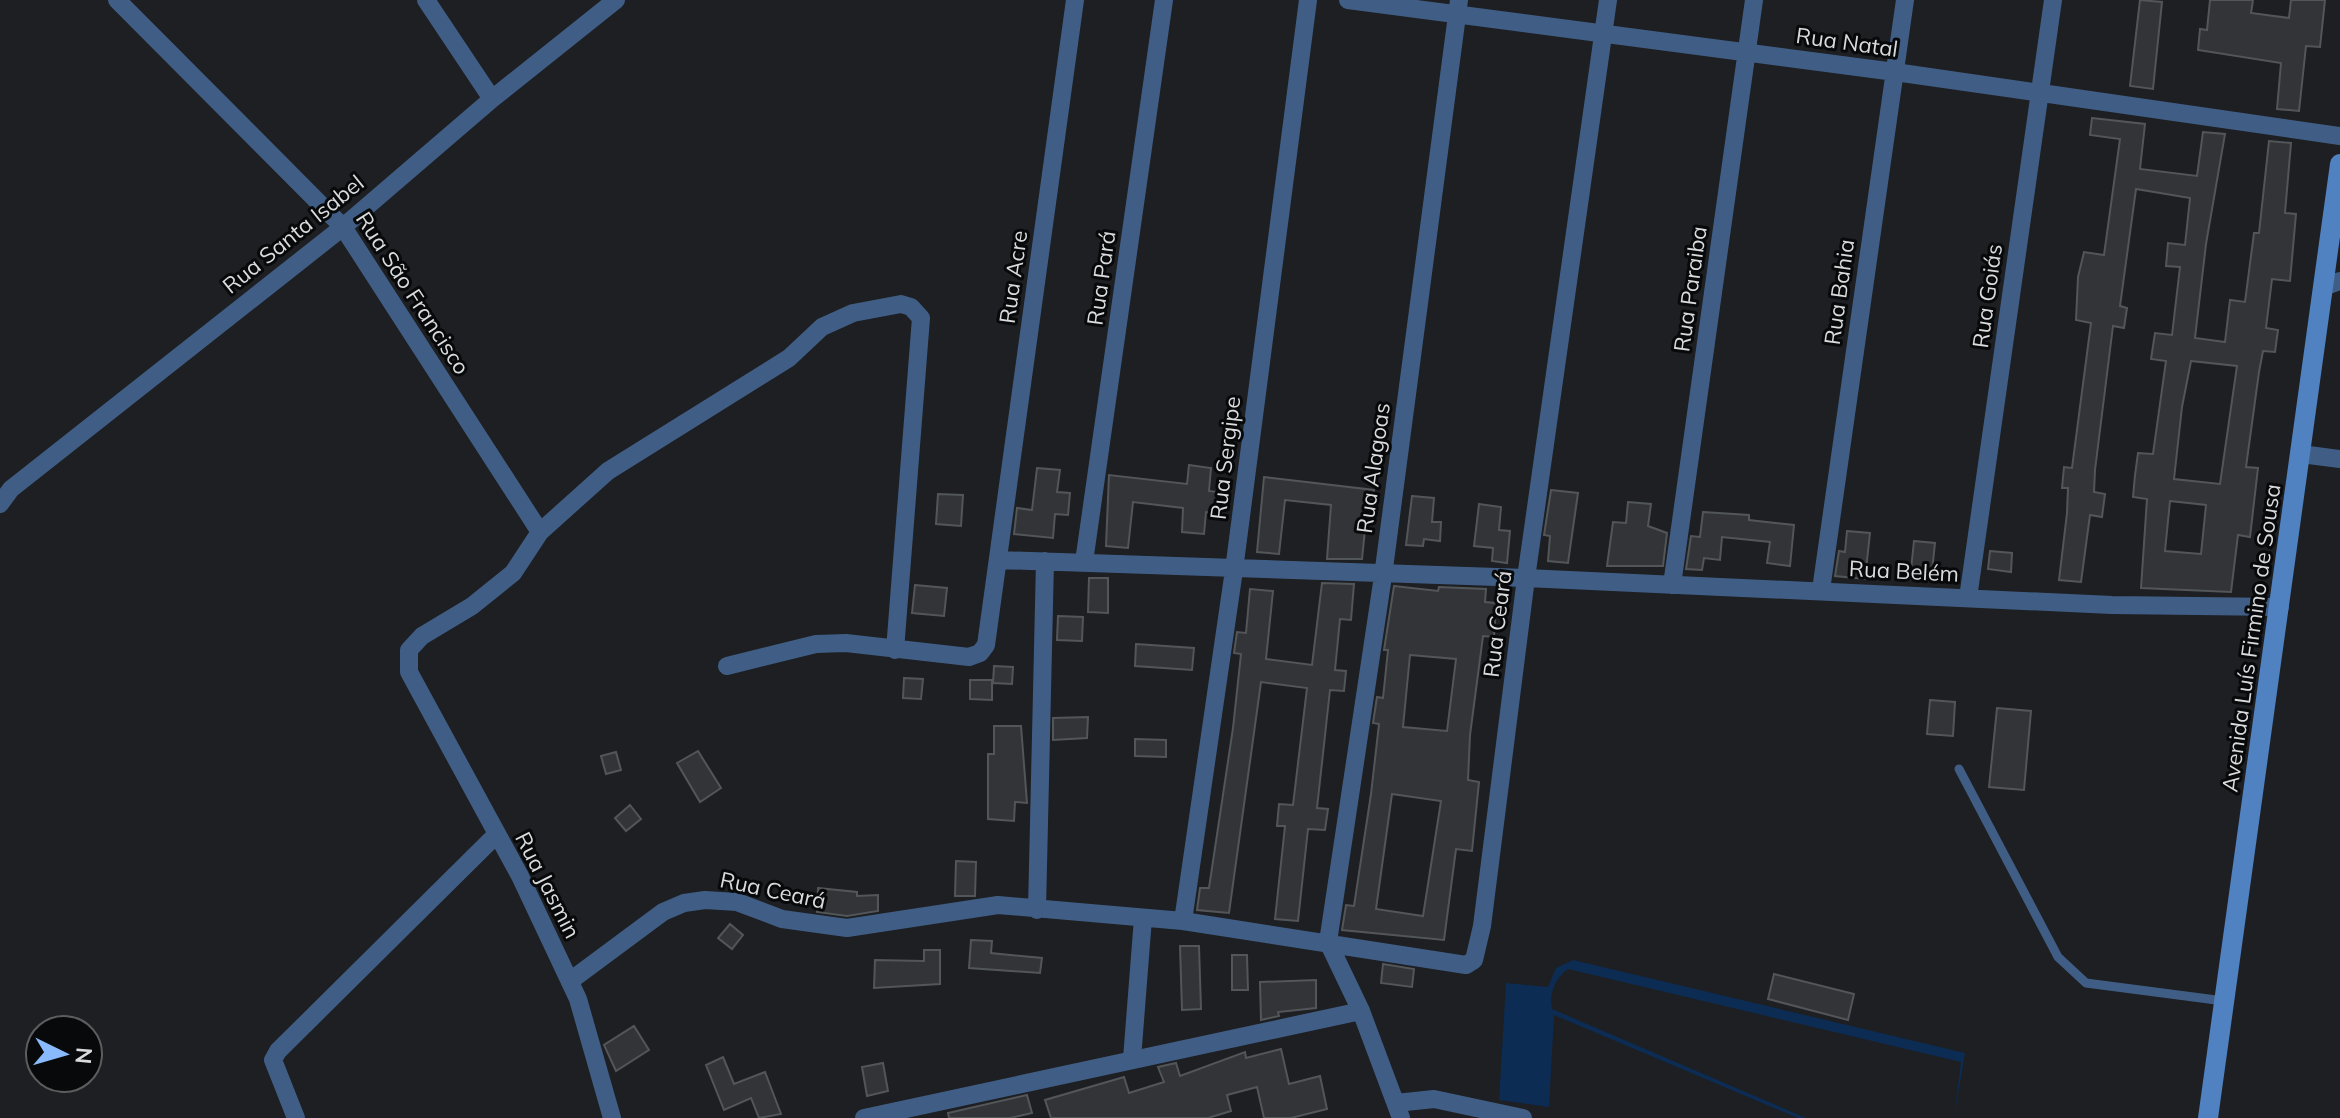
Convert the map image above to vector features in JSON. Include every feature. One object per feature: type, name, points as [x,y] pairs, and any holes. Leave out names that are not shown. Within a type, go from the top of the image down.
[{"type":"main road","name":"Avenida Luís Firmino de Sousa","points":[[2208,1118],[2301,454],[2332,284],[2340,164]]},
{"type":"street","name":"Rua São Francisco","points":[[117,0],[343,227],[540,532]]},
{"type":"street","points":[[426,0],[492,99]]},
{"type":"street","name":"Rua Santa Isabel","points":[[1,500],[343,227],[492,99],[616,0]]},
{"type":"street","name":"Rua Acre","points":[[895,650],[969,657],[980,653],[991,633],[1075,0]]},
{"type":"street","name":"Rua Pará","points":[[1084,562],[1164,0]]},
{"type":"street","name":"Rua Sergipe","points":[[1183,921],[1234,570],[1308,0]]},
{"type":"street","name":"Rua Natal","points":[[1348,0],[1458,6],[1603,35],[1895,72],[2340,136]]},
{"type":"street","name":"Rua Ceará","points":[[570,981],[663,912],[695,901],[737,902],[782,919],[847,928],[998,905],[1183,921],[1466,965],[1474,960],[1482,926],[1526,578],[1608,0]]},
{"type":"street","name":"Rua Paraiba","points":[[1672,585],[1754,0]]},
{"type":"street","name":"Rua Bahia","points":[[1821,590],[1905,0]]},
{"type":"street","name":"Rua Goiás","points":[[1968,598],[2053,0]]},
{"type":"street","name":"Rua Alagoas","points":[[1328,942],[1383,576],[1458,6]]},
{"type":"street","points":[[497,834],[409,672],[406,659],[409,650],[422,636],[472,606],[513,573],[540,532],[608,471],[789,358],[822,327],[853,313],[901,304],[911,307],[921,318],[895,650],[846,643],[816,644],[727,666]]},
{"type":"street","points":[[2301,454],[2340,459]]},
{"type":"street","name":"Rua Belém","points":[[999,560],[1383,576],[1526,578],[1968,598],[2280,607]]},
{"type":"street","points":[[1037,910],[1045,561]]},
{"type":"street","name":"Rua Jasmin","points":[[296,1118],[273,1060],[278,1051],[497,834],[570,981],[612,1118]]},
{"type":"street","points":[[1132,1059],[1143,918]]},
{"type":"street","points":[[1328,942],[1361,1011],[1399,1110],[1434,1099],[1523,1118]]},
{"type":"street","points":[[864,1118],[1361,1011]]},
{"type":"lane","points":[[1959,769],[2058,957],[2086,983],[2224,1001]]},
{"type":"shaded area","points":[[1573,960],[1965,1053],[1954,1118],[1961,1062],[1568,969],[1554,987],[1552,1009],[1806,1118],[1798,1118],[1554,1015],[1549,1107],[1499,1100],[1506,983],[1548,987],[1556,968]]},
{"type":"building","points":[[2140,0],[2162,2],[2153,89],[2130,86]]},
{"type":"building","points":[[2210,0],[2253,0],[2251,13],[2289,18],[2291,0],[2325,0],[2320,47],[2306,46],[2299,111],[2277,109],[2281,63],[2198,50],[2200,29],[2207,30]]},
{"type":"building","points":[[2092,118],[2145,124],[2140,169],[2197,176],[2203,132],[2225,134],[2206,244],[2195,338],[2225,342],[2230,300],[2245,302],[2254,233],[2259,233],[2269,141],[2291,143],[2285,213],[2296,214],[2290,281],[2272,279],[2266,328],[2278,330],[2275,352],[2263,351],[2259,372],[2246,467],[2258,468],[2250,537],[2238,535],[2231,592],[2141,588],[2147,499],[2133,497],[2135,475],[2138,453],[2153,454],[2166,361],[2151,359],[2155,333],[2172,335],[2180,267],[2166,266],[2168,243],[2185,245],[2190,198],[2136,189],[2120,306],[2127,308],[2124,328],[2113,326],[2095,470],[2094,492],[2105,494],[2102,517],[2090,515],[2081,582],[2059,580],[2067,513],[2068,488],[2062,488],[2064,467],[2072,468],[2091,323],[2076,320],[2078,277],[2084,252],[2104,255],[2120,139],[2090,135]],"holes":[[[2191,361],[2237,366],[2220,484],[2174,479]],[[2170,501],[2206,505],[2201,554],[2165,551]]]},
{"type":"building","points":[[1189,465],[1211,468],[1209,491],[1224,493],[1222,514],[1206,512],[1204,534],[1182,532],[1183,508],[1133,502],[1128,548],[1106,546],[1109,475],[1187,484]]},
{"type":"building","points":[[1037,468],[1060,470],[1057,492],[1070,493],[1068,515],[1055,514],[1053,538],[1014,534],[1017,508],[1032,510]]},
{"type":"building","points":[[1264,477],[1374,490],[1372,510],[1367,510],[1362,559],[1327,559],[1331,505],[1285,500],[1279,554],[1257,552]]},
{"type":"building","points":[[1551,490],[1578,493],[1568,563],[1548,561],[1550,536],[1544,535]]},
{"type":"building","points":[[938,494],[963,495],[961,526],[936,524]]},
{"type":"building","points":[[1412,496],[1434,498],[1432,522],[1441,522],[1440,541],[1424,539],[1423,546],[1406,545]]},
{"type":"building","points":[[1628,502],[1651,504],[1648,526],[1667,533],[1663,566],[1607,566],[1613,522],[1626,523]]},
{"type":"building","points":[[1479,504],[1501,507],[1499,530],[1510,531],[1507,563],[1492,561],[1493,548],[1474,546]]},
{"type":"building","points":[[1703,512],[1749,515],[1749,520],[1794,525],[1790,566],[1767,563],[1770,542],[1722,537],[1720,560],[1704,558],[1702,570],[1686,569],[1691,536],[1700,537]]},
{"type":"building","points":[[1847,531],[1870,533],[1865,579],[1835,576],[1839,551],[1845,552]]},
{"type":"building","points":[[1914,541],[1935,543],[1931,581],[1910,579]]},
{"type":"building","points":[[1990,551],[2012,553],[2011,572],[1988,569]]},
{"type":"building","points":[[1089,578],[1108,578],[1108,613],[1088,612]]},
{"type":"building","points":[[1322,583],[1354,584],[1351,620],[1340,619],[1335,670],[1346,671],[1344,691],[1330,690],[1317,808],[1328,809],[1325,830],[1308,829],[1298,921],[1275,919],[1285,826],[1277,826],[1279,804],[1293,805],[1307,688],[1261,682],[1229,913],[1197,910],[1200,888],[1209,888],[1241,654],[1234,653],[1237,632],[1246,633],[1250,589],[1273,591],[1266,659],[1312,665]]},
{"type":"building","points":[[915,585],[947,588],[944,616],[912,613]]},
{"type":"building","points":[[1394,586],[1438,591],[1439,587],[1486,589],[1485,602],[1496,603],[1494,637],[1483,636],[1470,735],[1468,780],[1479,782],[1472,851],[1456,849],[1444,940],[1342,930],[1346,905],[1354,906],[1371,794],[1379,724],[1373,723],[1377,697],[1383,698],[1388,650],[1384,650]],"holes":[[[1410,655],[1456,659],[1447,731],[1403,727]],[[1392,794],[1441,801],[1423,916],[1376,909]]]},
{"type":"building","points":[[1058,616],[1083,617],[1082,641],[1057,640]]},
{"type":"building","points":[[1136,644],[1194,648],[1192,670],[1135,666]]},
{"type":"building","points":[[994,666],[1013,667],[1012,684],[993,683]]},
{"type":"building","points":[[904,678],[923,679],[921,699],[903,698]]},
{"type":"building","points":[[970,680],[992,680],[992,700],[970,699]]},
{"type":"building","points":[[1930,700],[1955,702],[1953,736],[1927,734]]},
{"type":"building","points":[[1997,708],[2031,711],[2024,790],[1989,787]]},
{"type":"building","points":[[1088,717],[1087,738],[1053,740],[1053,718]]},
{"type":"building","points":[[994,726],[1021,726],[1027,803],[1015,802],[1014,821],[988,819],[988,754],[994,754]]},
{"type":"building","points":[[1135,739],[1166,740],[1166,757],[1135,756]]},
{"type":"building","points":[[698,751],[721,788],[700,802],[677,763]]},
{"type":"building","points":[[616,752],[621,770],[606,774],[601,756]]},
{"type":"building","points":[[630,805],[641,819],[626,831],[615,818]]},
{"type":"building","points":[[956,861],[976,862],[975,896],[955,896]]},
{"type":"building","points":[[818,888],[857,892],[857,896],[878,895],[878,911],[847,916],[817,912]]},
{"type":"building","points":[[730,924],[743,935],[732,949],[718,938]]},
{"type":"building","points":[[971,940],[992,941],[991,953],[1042,958],[1040,973],[969,968]]},
{"type":"building","points":[[1180,946],[1199,946],[1201,1009],[1182,1010]]},
{"type":"building","points":[[924,950],[940,950],[940,984],[874,988],[875,960],[924,961]]},
{"type":"building","points":[[1232,955],[1247,955],[1248,990],[1232,990]]},
{"type":"building","points":[[1383,964],[1414,969],[1412,987],[1381,983]]},
{"type":"building","points":[[1774,974],[1854,994],[1848,1020],[1768,999]]},
{"type":"building","points":[[1316,980],[1316,1008],[1278,1012],[1279,1016],[1261,1020],[1260,982]]},
{"type":"building","points":[[634,1026],[649,1050],[616,1071],[604,1045]]},
{"type":"building","points":[[1281,1049],[1289,1084],[1320,1076],[1327,1109],[1291,1118],[1264,1118],[1257,1087],[1227,1095],[1231,1111],[1208,1118],[1051,1118],[1045,1100],[1124,1077],[1129,1093],[1164,1082],[1158,1067],[1176,1063],[1180,1076],[1245,1052],[1246,1058]]},
{"type":"building","points":[[723,1057],[734,1084],[765,1072],[781,1114],[759,1118],[751,1098],[724,1110],[706,1065]]},
{"type":"building","points":[[883,1063],[888,1091],[867,1096],[862,1067]]},
{"type":"building","points":[[1027,1095],[1032,1113],[1010,1118],[949,1118],[948,1113]]}]
